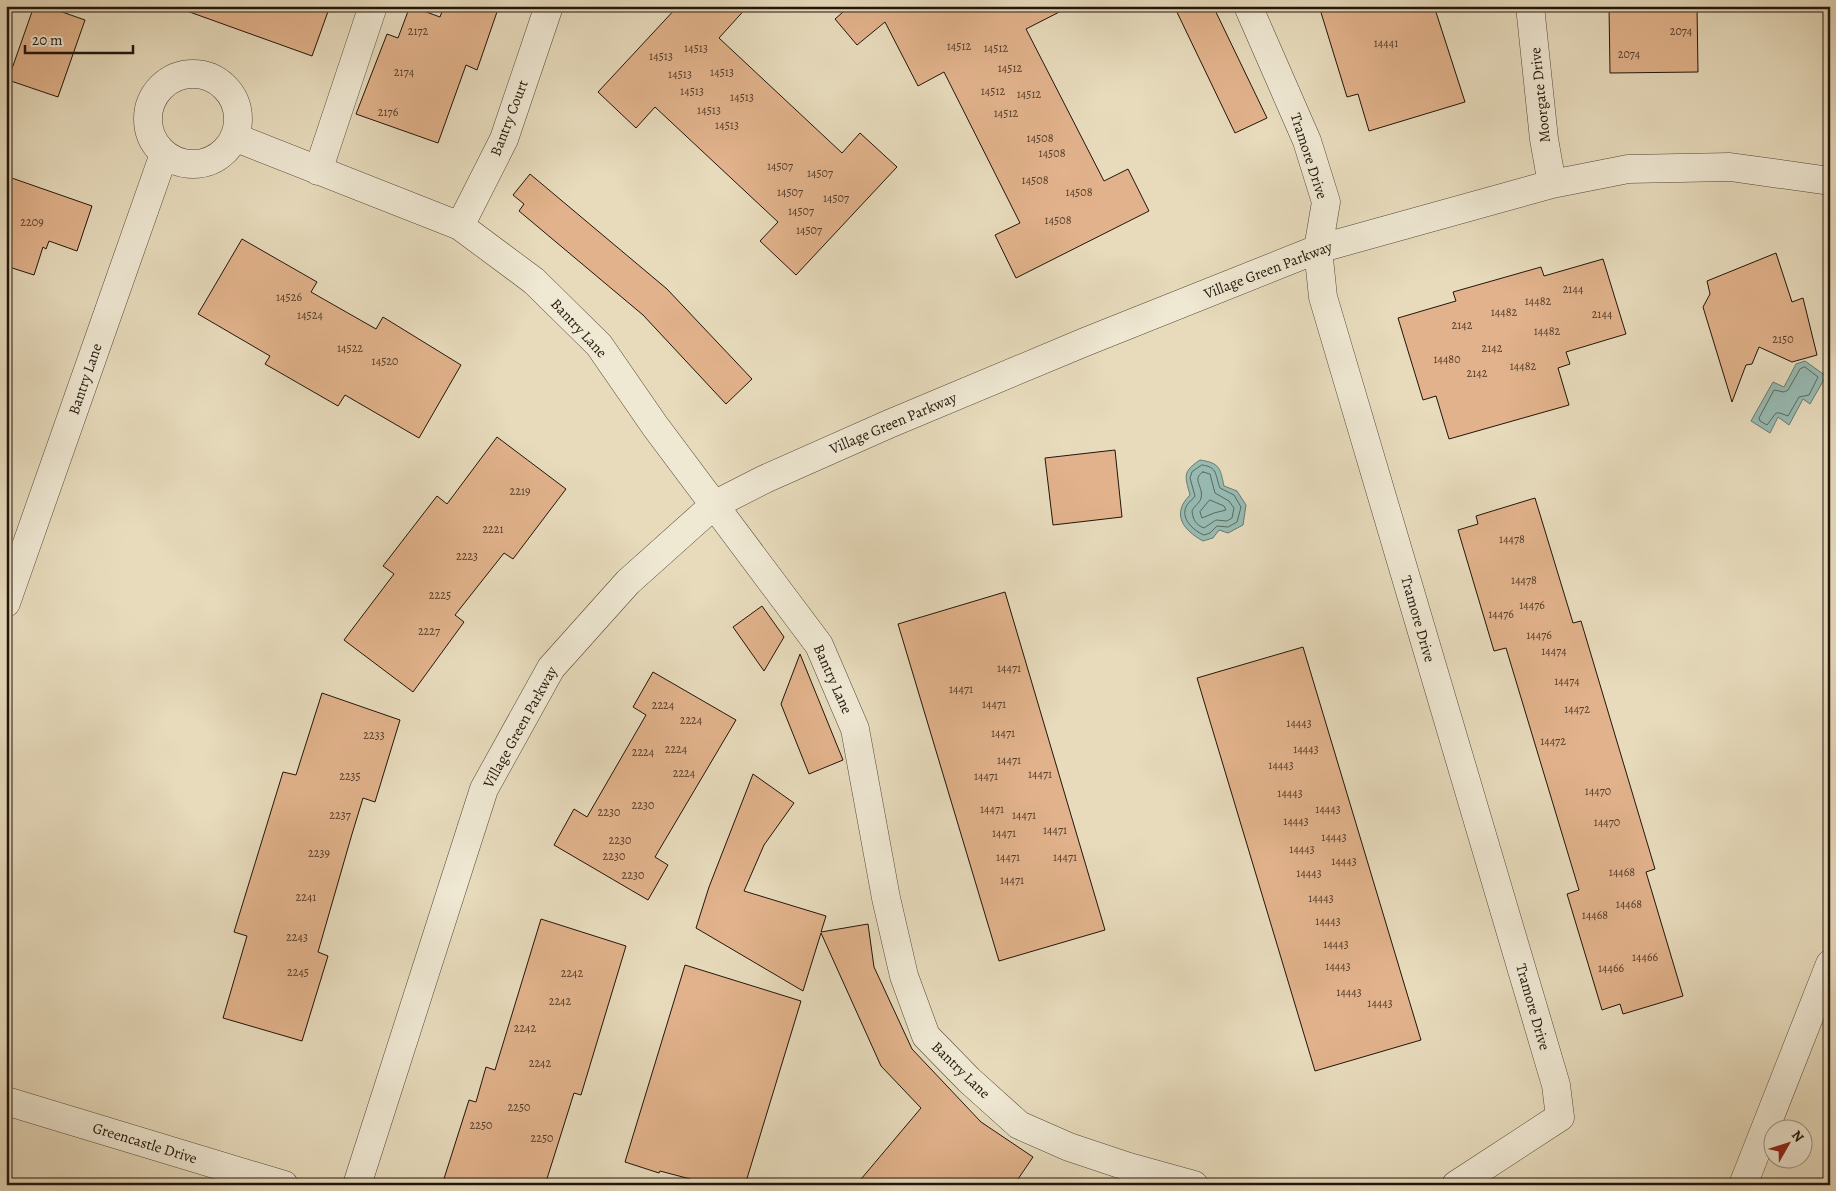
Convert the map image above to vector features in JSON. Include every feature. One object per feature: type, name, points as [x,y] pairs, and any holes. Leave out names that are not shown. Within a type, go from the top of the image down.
[{"type":"street","points":[[318,171],[373,6]]},
{"type":"street","name":"Bantry Court","points":[[460,226],[504,140],[549,6]]},
{"type":"street","name":"Tramore Drive","points":[[1248,6],[1307,140],[1326,202],[1318,249],[1323,297],[1556,1085],[1560,1117],[1456,1185]]},
{"type":"street","name":"Moorgate Drive","points":[[1530,6],[1544,139],[1552,184]]},
{"type":"street","points":[[190,74],[206,76],[219,82],[230,93],[236,107],[238,122],[234,137],[227,149],[216,158],[203,163],[189,164],[176,161],[164,154],[154,142],[148,128],[148,112],[153,98],[162,85],[175,78],[190,74]]},
{"type":"street","name":"Bantry Lane","points":[[234,137],[460,226],[534,281],[599,345],[655,426],[819,645],[855,730],[886,898],[904,976],[926,1036],[969,1080],[1019,1125],[1069,1147],[1129,1167],[1194,1185]]},
{"type":"street","name":"Bantry Lane","points":[[6,603],[164,154]]},
{"type":"street","name":"Village Green Parkway","points":[[357,1185],[484,789],[551,668],[628,582],[714,505],[765,478],[889,424],[1094,338],[1318,249],[1552,184],[1628,169],[1721,167],[1785,173],[1830,181]]},
{"type":"street","points":[[1743,1185],[1830,964]]},
{"type":"street","name":"Greencastle Drive","points":[[6,1101],[284,1185]]},
{"type":"water","points":[[1805,361],[1826,376],[1810,404],[1803,399],[1789,425],[1778,417],[1770,433],[1751,421],[1773,382],[1784,387],[1796,364]]},
{"type":"water","points":[[1200,460],[1212,463],[1218,467],[1224,486],[1237,491],[1246,505],[1243,525],[1228,533],[1219,530],[1213,538],[1203,541],[1185,527],[1180,515],[1184,502],[1190,495],[1186,475],[1190,468]]},
{"type":"building","points":[[34,6],[45,6],[85,20],[58,97],[8,80]]},
{"type":"building","points":[[185,6],[330,6],[312,56],[184,10]]},
{"type":"building","points":[[410,6],[440,17],[444,6],[499,6],[477,70],[466,65],[438,143],[356,114],[387,34],[398,38]]},
{"type":"building","points":[[678,6],[748,6],[719,38],[842,153],[860,133],[897,167],[796,275],[760,241],[778,222],[655,107],[636,128],[598,92]]},
{"type":"building","points":[[850,6],[1071,6],[1026,29],[1104,181],[1128,169],[1149,211],[1016,278],[995,235],[1020,223],[944,72],[918,86],[885,22],[857,45],[835,19]]},
{"type":"building","points":[[1174,6],[1213,6],[1267,118],[1235,133]]},
{"type":"building","points":[[1319,6],[1434,6],[1465,102],[1369,131],[1358,94],[1347,97]]},
{"type":"building","points":[[1609,6],[1697,6],[1698,72],[1610,73]]},
{"type":"building","points":[[530,174],[667,289],[752,379],[726,404],[643,315],[519,211],[524,204],[513,195]]},
{"type":"building","points":[[6,176],[92,206],[77,251],[49,241],[46,249],[43,247],[34,275],[6,266]]},
{"type":"building","points":[[242,239],[317,282],[311,292],[376,329],[383,317],[461,365],[419,438],[345,395],[338,406],[265,364],[270,356],[198,314]]},
{"type":"building","points":[[1776,253],[1792,302],[1803,298],[1817,355],[1792,362],[1759,347],[1752,364],[1746,365],[1732,402],[1703,307],[1710,294],[1707,281]]},
{"type":"building","points":[[1603,259],[1626,334],[1566,352],[1570,364],[1558,368],[1569,405],[1449,439],[1436,396],[1423,400],[1398,318],[1456,301],[1453,292],[1541,267],[1544,276]]},
{"type":"building","points":[[497,437],[566,489],[513,559],[504,553],[455,615],[464,622],[413,692],[344,640],[394,574],[383,566],[437,496],[447,504]]},
{"type":"building","points":[[1115,450],[1122,517],[1053,525],[1045,458]]},
{"type":"building","points":[[1535,498],[1573,623],[1581,621],[1655,869],[1646,872],[1683,996],[1623,1014],[1620,1004],[1602,1010],[1567,894],[1579,890],[1506,648],[1494,651],[1458,530],[1478,524],[1476,516]]},
{"type":"building","points":[[1005,592],[1105,930],[999,961],[898,624]]},
{"type":"building","points":[[762,606],[784,637],[764,671],[733,627]]},
{"type":"building","points":[[1303,647],[1421,1040],[1315,1071],[1197,678]]},
{"type":"building","points":[[800,654],[843,760],[809,774],[781,704]]},
{"type":"building","points":[[653,672],[736,720],[655,857],[668,865],[648,900],[554,845],[574,809],[587,817],[646,715],[633,707]]},
{"type":"building","points":[[322,693],[400,720],[375,802],[363,798],[352,834],[318,952],[328,956],[302,1041],[223,1018],[247,936],[234,932],[283,772],[296,775]]},
{"type":"building","points":[[753,774],[794,803],[764,845],[744,891],[826,916],[821,932],[868,924],[874,967],[912,1049],[981,1122],[1033,1157],[1014,1185],[856,1185],[921,1108],[881,1066],[821,933],[803,991],[696,928],[709,887]]},
{"type":"building","points":[[541,919],[626,946],[581,1095],[574,1093],[545,1185],[442,1185],[469,1100],[476,1102],[486,1067],[495,1070]]},
{"type":"building","points":[[685,965],[801,1001],[745,1185],[713,1185],[660,1171],[659,1173],[625,1162]]}]
